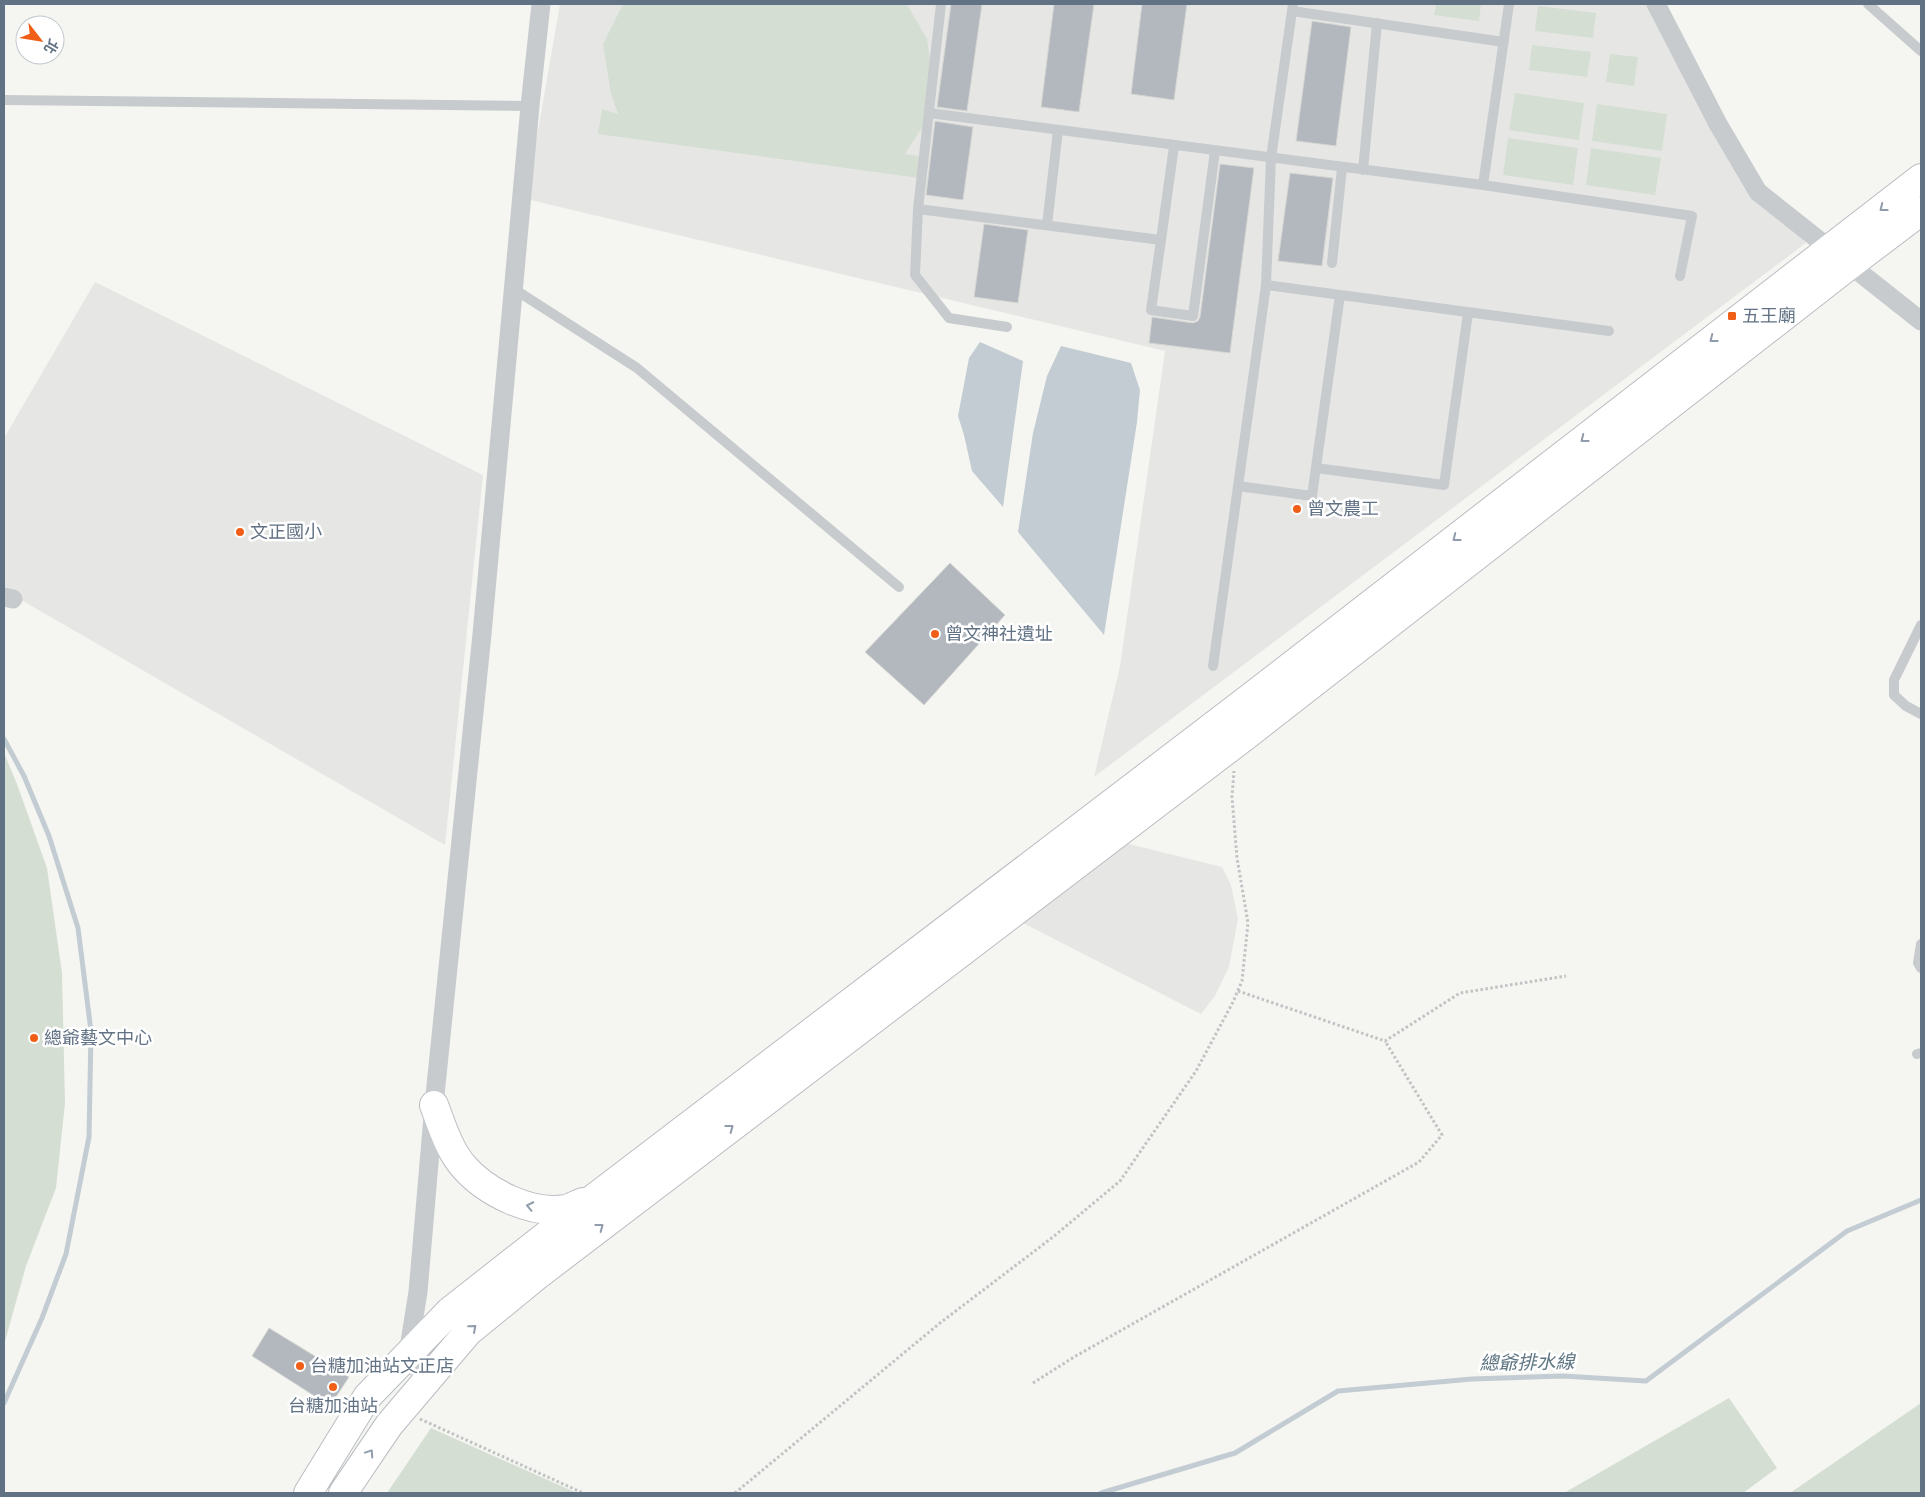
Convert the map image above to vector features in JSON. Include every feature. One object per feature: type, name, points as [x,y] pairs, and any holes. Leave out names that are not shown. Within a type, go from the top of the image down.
[{"type":"main road","points":[[343,1493],[388,1425],[468,1332],[539,1274],[1244,737],[1841,256],[1921,178]]},
{"type":"main road","points":[[308,1493],[367,1397],[450,1311],[594,1198],[1238,707],[1841,256],[1921,211]]},
{"type":"main road","points":[[434,1105],[447,1142],[464,1167],[488,1189],[520,1204],[548,1210],[565,1209],[594,1198]]},
{"type":"street","points":[[426,1381],[408,1354],[418,1292],[434,1105],[459,872],[541,4]]},
{"type":"street","points":[[1656,4],[1718,124],[1758,192],[1921,321]]},
{"type":"lane","points":[[941,4],[918,209],[915,275],[949,318],[1006,327]]},
{"type":"lane","points":[[1483,186],[1509,4]]},
{"type":"lane","points":[[1868,4],[1921,51]]},
{"type":"lane","points":[[1213,666],[1266,285],[1272,158],[1292,7],[1378,23],[1504,42]]},
{"type":"lane","points":[[1364,170],[1378,23]]},
{"type":"lane","points":[[4,100],[530,106]]},
{"type":"lane","points":[[929,113],[1483,186],[1692,216],[1680,276]]},
{"type":"lane","points":[[1047,225],[1058,130]]},
{"type":"lane","points":[[1174,146],[1151,310],[1193,316],[1215,151]]},
{"type":"lane","points":[[1332,263],[1342,168]]},
{"type":"lane","points":[[918,209],[1161,240]]},
{"type":"lane","points":[[1266,285],[1609,332]]},
{"type":"lane","points":[[514,289],[637,368],[899,587]]},
{"type":"lane","points":[[1238,486],[1312,496],[1340,295]]},
{"type":"lane","points":[[1316,468],[1444,485],[1468,313]]},
{"type":"lane","points":[[1921,625],[1894,680],[1894,695],[1906,706],[1921,714]]},
{"type":"lane","points":[[1921,944],[1918,963],[1921,968]]},
{"type":"path","points":[[735,1493],[940,1323],[1053,1237],[1120,1181],[1196,1071],[1242,981],[1248,923],[1237,858],[1232,798],[1236,756],[1244,737]]},
{"type":"path","points":[[1385,1041],[1460,993],[1566,976]]},
{"type":"path","points":[[1033,1383],[1074,1357],[1419,1162],[1442,1135],[1385,1041],[1238,991]]},
{"type":"path","points":[[404,1407],[422,1420],[583,1493]]},
{"type":"shaded area","name":"曾文農工","points":[[560,4],[1650,4],[1760,192],[1806,243],[1094,777],[1120,666],[1165,351],[526,199]]},
{"type":"shaded area","points":[[623,4],[905,4],[927,39],[934,86],[925,123],[905,154],[929,158],[926,179],[598,134],[602,109],[618,114],[611,94],[603,44]]},
{"type":"shaded area","points":[[1436,4],[1481,4],[1479,21],[1434,15]]},
{"type":"shaded area","points":[[1538,6],[1596,13],[1593,38],[1535,31]]},
{"type":"shaded area","points":[[1532,45],[1591,52],[1587,77],[1529,70]]},
{"type":"shaded area","points":[[1610,54],[1638,57],[1634,86],[1606,82]]},
{"type":"shaded area","points":[[1515,93],[1584,103],[1579,140],[1509,130]]},
{"type":"shaded area","points":[[1597,104],[1667,114],[1662,151],[1592,141]]},
{"type":"shaded area","points":[[1508,138],[1578,148],[1573,185],[1503,175]]},
{"type":"shaded area","points":[[1591,148],[1661,158],[1655,195],[1586,185]]},
{"type":"shaded area","name":"文正國小","points":[[95,282],[483,475],[445,845],[4,590],[4,438]]},
{"type":"shaded area","points":[[980,342],[1023,361],[1003,507],[972,471],[958,416],[969,358]]},
{"type":"shaded area","points":[[1061,346],[1131,363],[1140,390],[1137,422],[1104,635],[1018,532],[1033,433],[1047,376]]},
{"type":"shaded area","name":"總爺藝文中心","points":[[4,753],[47,868],[62,973],[65,1103],[56,1188],[26,1266],[4,1345]]},
{"type":"shaded area","points":[[1105,838],[1222,867],[1231,885],[1238,919],[1229,967],[1215,996],[1201,1014],[1005,914]]},
{"type":"shaded area","points":[[1729,1398],[1777,1468],[1743,1493],[1564,1493]]},
{"type":"shaded area","points":[[1921,1403],[1921,1493],[1790,1493]]},
{"type":"shaded area","points":[[431,1428],[577,1493],[387,1493]]},
{"type":"building","points":[[951,4],[982,4],[967,111],[937,107]]},
{"type":"building","points":[[1054,4],[1094,4],[1079,112],[1041,107]]},
{"type":"building","points":[[1142,4],[1187,4],[1174,100],[1131,94]]},
{"type":"building","points":[[1312,21],[1351,27],[1336,146],[1296,141]]},
{"type":"building","points":[[935,121],[973,127],[963,200],[926,195]]},
{"type":"building","points":[[1220,164],[1254,168],[1230,353],[1149,343],[1152,317],[1193,323],[1198,321],[1200,317]]},
{"type":"building","points":[[1290,173],[1333,178],[1322,266],[1278,261]]},
{"type":"building","points":[[984,224],[1028,230],[1018,303],[974,297]]},
{"type":"building","name":"曾文神社遺址","points":[[950,563],[1005,615],[924,705],[865,652]]},
{"type":"building","name":"台糖加油站文正店","points":[[269,1328],[349,1377],[330,1406],[252,1356]]},
{"type":"waterway","points":[[4,739],[24,776],[49,836],[78,928],[91,1031],[89,1137],[66,1254],[42,1318],[4,1403]]},
{"type":"waterway","name":"總爺排水線","points":[[1101,1493],[1235,1453],[1338,1391],[1472,1379],[1563,1376],[1646,1381],[1847,1231],[1921,1200]]},
{"type":"place","name":"五王廟","points":[[1732,316]]},
{"type":"place","name":"曾文農工","points":[[1297,509]]},
{"type":"place","name":"文正國小","points":[[240,532]]},
{"type":"place","name":"曾文神社遺址","points":[[935,634]]},
{"type":"place","name":"總爺藝文中心","points":[[34,1038]]},
{"type":"place","name":"台糖加油站文正店","points":[[300,1366]]},
{"type":"place","name":"台糖加油站","points":[[333,1387]]}]
